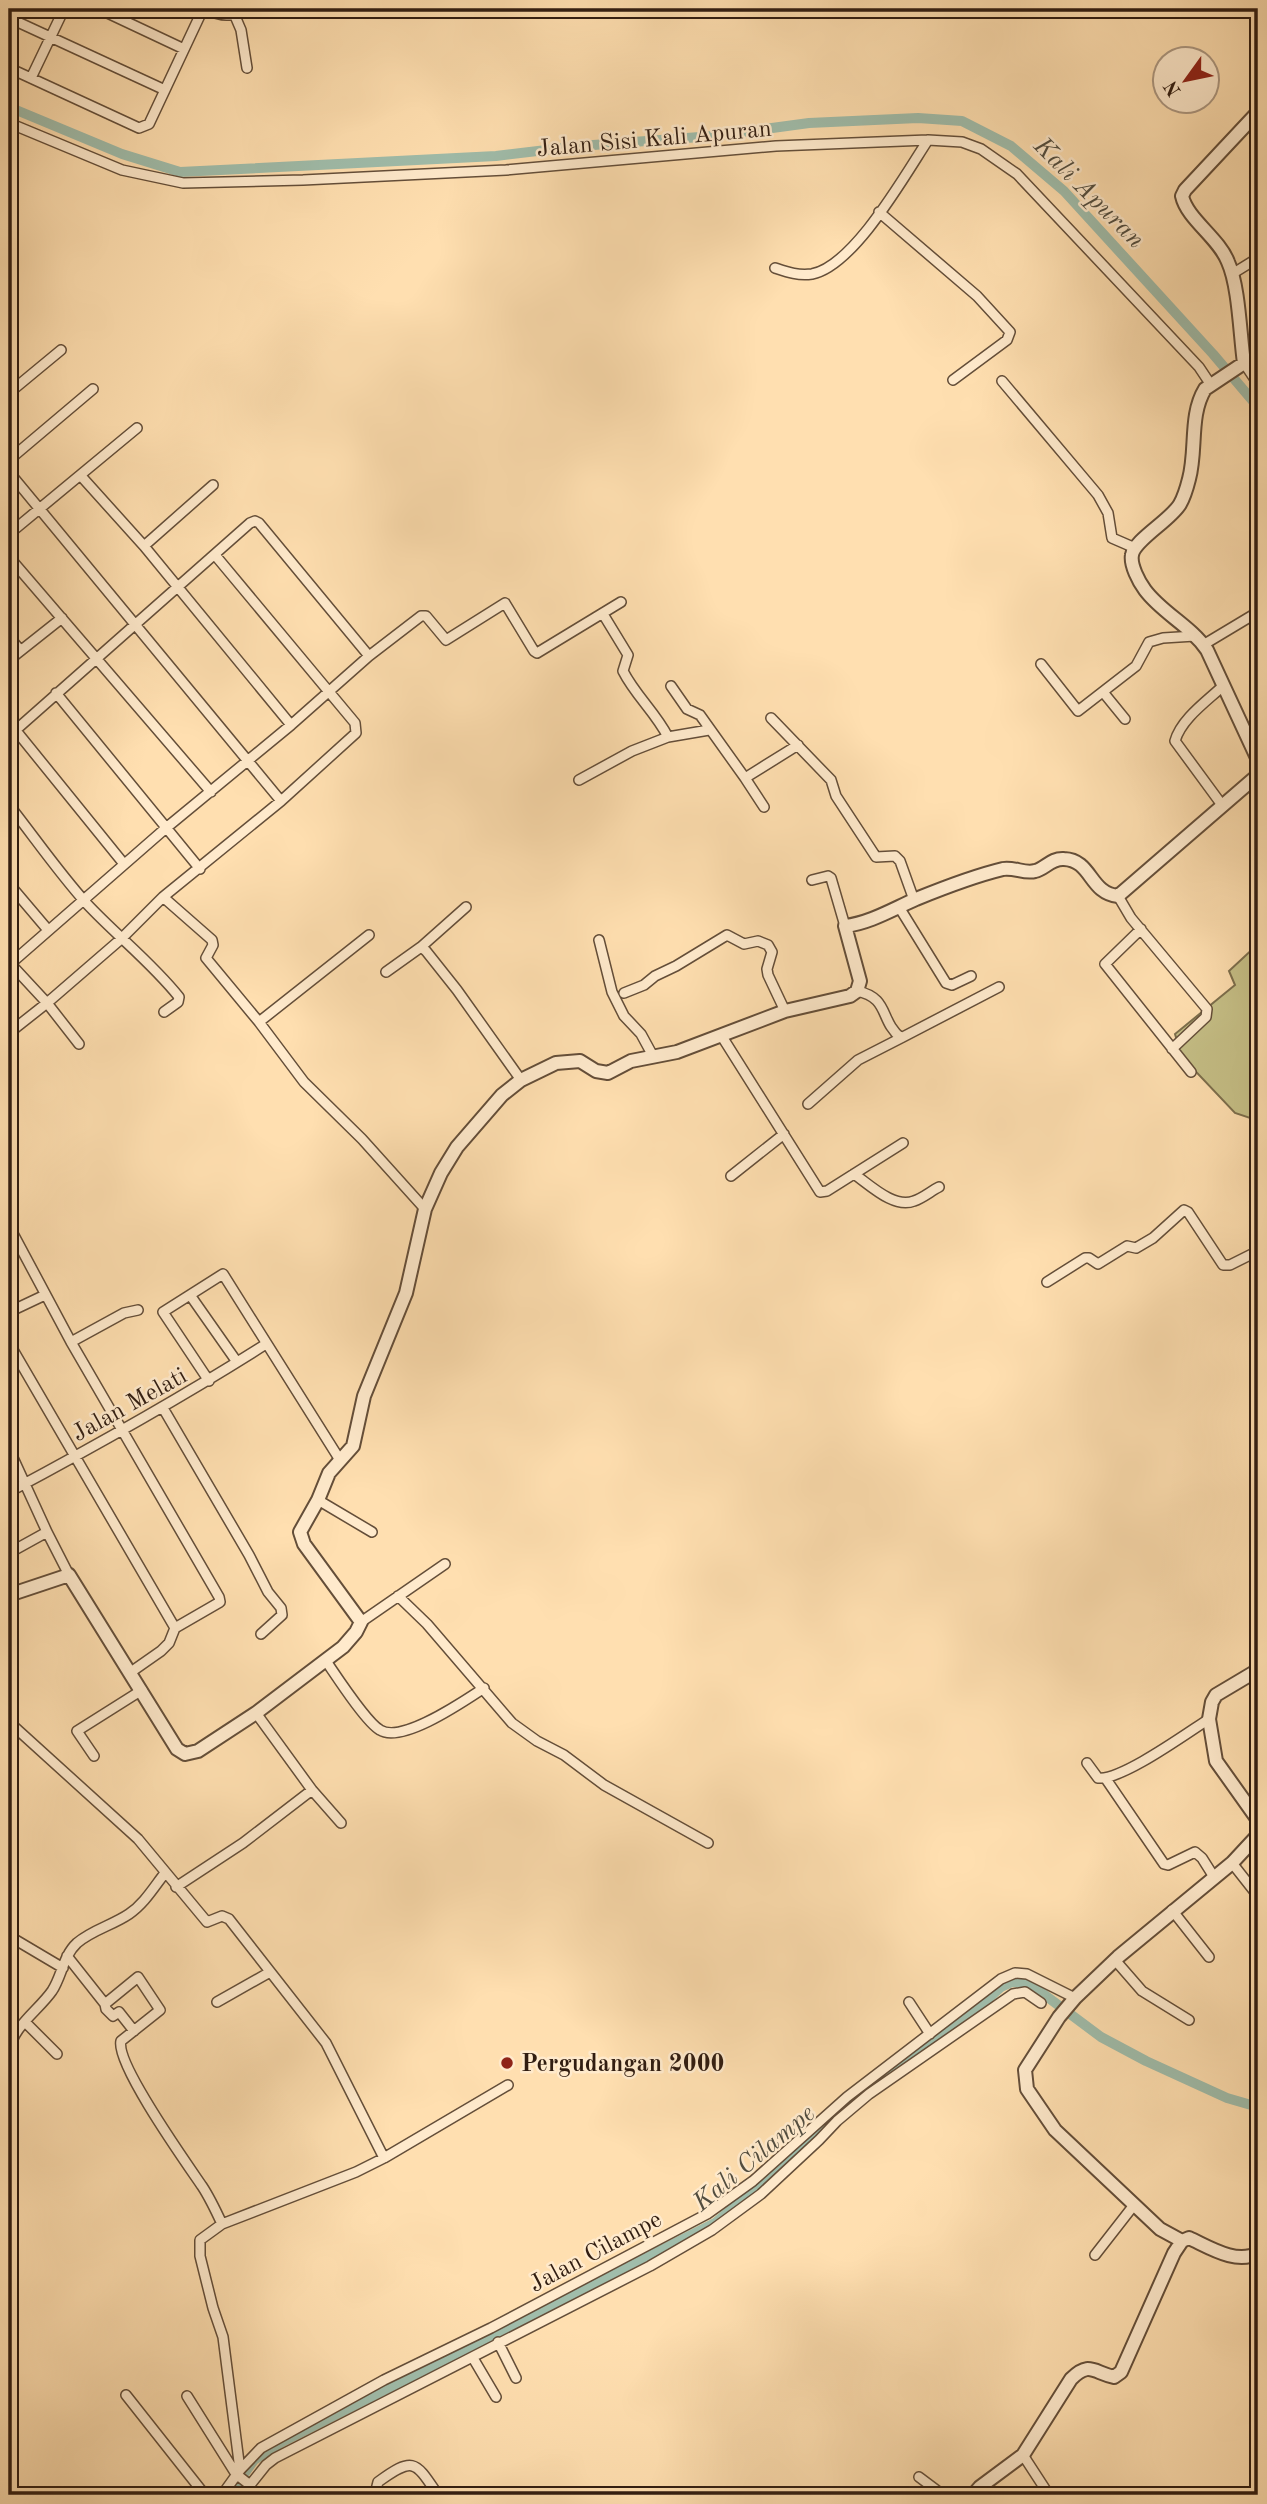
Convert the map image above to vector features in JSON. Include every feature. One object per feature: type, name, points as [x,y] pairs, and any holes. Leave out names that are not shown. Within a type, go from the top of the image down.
[{"type":"street","points":[[31,78],[64,9]]},
{"type":"street","points":[[99,9],[184,48]]},
{"type":"street","points":[[9,68],[139,128],[145,128],[204,9],[226,16],[248,9]]},
{"type":"street","points":[[234,12],[241,30],[247,68]]},
{"type":"street","points":[[9,18],[165,90]]},
{"type":"street","points":[[1258,112],[1182,196],[1184,204],[1224,253],[1232,274],[1241,365],[1258,384]]},
{"type":"street","name":"Jalan Sisi Kali Apuran","points":[[9,123],[122,170],[170,181],[197,183],[506,170],[776,146],[928,140],[962,142],[981,149],[1017,174],[1214,383]]},
{"type":"street","points":[[775,268],[793,274],[814,274],[852,250],[928,140]]},
{"type":"street","points":[[879,212],[977,296],[1010,332],[1007,340],[953,380]]},
{"type":"street","points":[[1232,274],[1258,258]]},
{"type":"street","points":[[9,393],[61,350]]},
{"type":"street","points":[[1258,355],[1205,389],[1200,399],[1190,477],[1180,504],[1135,548],[1131,556],[1144,589],[1199,641],[1258,760]]},
{"type":"street","points":[[1002,381],[1098,495],[1108,513],[1112,538],[1135,548]]},
{"type":"street","points":[[9,460],[93,389]]},
{"type":"street","points":[[9,534],[137,428]]},
{"type":"street","points":[[9,472],[281,801]]},
{"type":"street","points":[[81,476],[144,546],[291,725]]},
{"type":"street","points":[[144,546],[213,485]]},
{"type":"street","points":[[12,733],[135,622],[255,521],[369,656]]},
{"type":"street","points":[[9,1033],[121,939],[163,897],[281,801],[356,733],[355,723],[330,691],[215,555]]},
{"type":"street","points":[[9,557],[211,792]]},
{"type":"street","points":[[79,1044],[47,1003],[9,964],[369,656],[423,615],[446,640],[505,603],[537,653],[621,602]]},
{"type":"street","points":[[1041,664],[1076,710],[1136,666],[1149,642],[1163,638],[1199,641],[1258,612]]},
{"type":"street","points":[[603,614],[628,655],[623,671],[627,680],[668,737]]},
{"type":"street","points":[[9,660],[61,618]]},
{"type":"street","points":[[9,638],[20,650]]},
{"type":"street","points":[[671,686],[687,709],[700,715],[764,807]]},
{"type":"street","points":[[1222,806],[1175,741],[1178,732],[1194,713],[1223,686]]},
{"type":"street","points":[[1103,692],[1125,719]]},
{"type":"street","points":[[56,693],[200,869]]},
{"type":"street","points":[[771,718],[831,780],[836,796],[876,857],[895,856],[900,861],[914,900]]},
{"type":"street","points":[[9,722],[12,733],[124,864]]},
{"type":"street","points":[[579,780],[632,751],[668,737],[709,730]]},
{"type":"street","points":[[745,778],[798,745]]},
{"type":"street","points":[[845,926],[1004,869],[1031,873],[1059,859],[1080,863],[1099,888],[1108,895],[1118,896],[1258,775]]},
{"type":"street","points":[[9,805],[84,900],[121,939],[162,976],[179,997],[178,1002],[164,1012]]},
{"type":"street","points":[[812,880],[828,876],[831,878],[860,981],[857,991]]},
{"type":"street","points":[[9,884],[48,930]]},
{"type":"street","points":[[1118,896],[1131,918],[1207,1009],[1206,1017],[1172,1049]]},
{"type":"street","points":[[163,897],[212,940],[213,944],[206,958],[304,1082],[362,1139],[425,1209]]},
{"type":"street","points":[[386,972],[421,947],[466,906]]},
{"type":"street","points":[[899,907],[946,983],[952,985],[971,976]]},
{"type":"street","points":[[1141,929],[1105,964],[1191,1072]]},
{"type":"street","points":[[624,993],[644,985],[727,934],[744,944],[758,942],[768,945],[772,952],[768,975],[785,1011]]},
{"type":"street","points":[[259,1022],[369,935]]},
{"type":"street","points":[[599,940],[612,992],[624,1016],[641,1034],[653,1056]]},
{"type":"street","points":[[421,947],[457,989],[521,1080]]},
{"type":"street","points":[[808,1104],[858,1060],[999,987]]},
{"type":"street","points":[[361,1622],[301,1538],[300,1532],[329,1473],[353,1446],[365,1396],[406,1293],[425,1209],[441,1173],[457,1147],[502,1095],[521,1080],[556,1063],[580,1061],[596,1071],[608,1073],[631,1061],[677,1052],[785,1011],[841,998],[857,991],[872,994],[880,1004],[893,1032],[901,1038]]},
{"type":"street","points":[[721,1035],[821,1192],[827,1191],[902,1143]]},
{"type":"street","points":[[731,1176],[784,1134]]},
{"type":"street","points":[[854,1174],[891,1199],[903,1203],[913,1202],[939,1187]]},
{"type":"street","points":[[1047,1282],[1085,1258],[1098,1264],[1127,1246],[1136,1248],[1153,1238],[1184,1210],[1188,1212],[1223,1265],[1230,1265],[1258,1251]]},
{"type":"street","points":[[9,1226],[71,1342],[220,1602],[175,1628],[169,1643],[131,1672]]},
{"type":"street","points":[[9,1252],[19,1246]]},
{"type":"street","points":[[209,1381],[163,1312],[223,1273],[340,1460]]},
{"type":"street","points":[[9,1312],[45,1295]]},
{"type":"street","points":[[190,1295],[237,1362]]},
{"type":"street","points":[[71,1342],[124,1313],[138,1310]]},
{"type":"street","points":[[9,1343],[175,1628]]},
{"type":"street","name":"Jalan Melati","points":[[9,1492],[123,1432],[266,1344]]},
{"type":"street","points":[[163,1408],[268,1591],[281,1608],[282,1615],[261,1634]]},
{"type":"street","points":[[9,1449],[69,1575],[177,1749],[185,1754],[198,1751],[256,1713],[326,1661],[349,1641],[361,1622],[445,1564]]},
{"type":"street","points":[[318,1500],[372,1532]]},
{"type":"street","points":[[9,1553],[47,1532]]},
{"type":"street","points":[[9,1595],[69,1575]]},
{"type":"street","points":[[398,1596],[427,1624],[512,1723],[537,1741],[564,1755],[604,1785],[708,1843]]},
{"type":"street","points":[[326,1661],[376,1727],[388,1734],[405,1731],[430,1720],[484,1688]]},
{"type":"street","points":[[1258,1670],[1216,1695],[1209,1719],[1216,1761],[1258,1819]]},
{"type":"street","points":[[94,1756],[77,1731],[142,1690]]},
{"type":"street","points":[[256,1713],[312,1790],[341,1823]]},
{"type":"street","points":[[1106,1779],[1166,1747],[1209,1719]]},
{"type":"street","points":[[9,1722],[138,1839],[207,1923],[225,1916],[326,2043],[384,2158]]},
{"type":"street","points":[[1087,1763],[1095,1776],[1106,1779],[1164,1864],[1168,1865],[1195,1852],[1214,1877]]},
{"type":"street","points":[[176,1887],[243,1843],[312,1790]]},
{"type":"street","points":[[1182,2241],[1160,2229],[1055,2130],[1027,2089],[1027,2065],[1073,2000],[1172,1910],[1232,1863],[1258,1835]]},
{"type":"street","points":[[1232,1863],[1258,1896]]},
{"type":"street","points":[[9,2052],[10,2045],[25,2022],[53,1989],[67,1956],[81,1940],[139,1907],[165,1873]]},
{"type":"street","points":[[1172,1910],[1209,1957]]},
{"type":"street","points":[[9,1936],[63,1968]]},
{"type":"street","points":[[67,1956],[105,2004],[106,2009],[113,2016],[119,2012],[134,2031]]},
{"type":"street","points":[[1115,1960],[1142,1991],[1189,2020]]},
{"type":"street","points":[[217,2002],[270,1972]]},
{"type":"street","name":"Jalan Cilampe","points":[[222,2495],[238,2472],[261,2448],[707,2214],[815,2135],[930,2034],[1001,1979],[1015,1973],[1027,1973],[1073,2000]]},
{"type":"street","points":[[105,2004],[138,1977],[160,2010],[121,2041],[120,2046],[133,2077],[210,2199],[222,2224]]},
{"type":"street","points":[[851,2102],[1013,1994],[1025,1993],[1041,2003]]},
{"type":"street","points":[[909,2002],[930,2034]]},
{"type":"street","points":[[25,2022],[57,2054]]},
{"type":"street","points":[[238,2472],[223,2337],[213,2308],[199,2244],[203,2236],[222,2224],[356,2172],[508,2085]]},
{"type":"street","points":[[242,2495],[275,2458],[650,2266],[712,2230],[761,2194],[815,2135]]},
{"type":"street","points":[[1095,2255],[1134,2206]]},
{"type":"street","points":[[973,2495],[1023,2455],[1071,2379],[1081,2369],[1090,2369],[1114,2377],[1121,2372],[1174,2253],[1182,2241],[1189,2238],[1239,2258],[1249,2258],[1258,2253]]},
{"type":"street","points":[[498,2342],[516,2378]]},
{"type":"street","points":[[473,2358],[496,2397]]},
{"type":"street","points":[[126,2395],[205,2495]]},
{"type":"street","points":[[187,2396],[238,2472],[250,2485]]},
{"type":"street","points":[[1023,2455],[1049,2495]]},
{"type":"street","points":[[378,2495],[377,2482],[410,2464],[420,2468],[438,2495]]},
{"type":"street","points":[[919,2477],[943,2495]]},
{"type":"shaded area","points":[[1258,944],[1256,1120],[1235,1113],[1182,1057],[1175,1034],[1235,985],[1229,971]]},
{"type":"waterway","name":"Kali Apuran","points":[[9,107],[122,154],[180,172],[496,156],[580,146],[713,136],[809,123],[918,118],[962,121],[1011,146],[1064,191],[1258,407]]},
{"type":"waterway","name":"Kali Cilampe","points":[[229,2495],[254,2460],[282,2442],[715,2223],[800,2152],[832,2118],[894,2066],[963,2021],[1001,1987],[1012,1982],[1030,1984],[1101,2037],[1146,2061],[1227,2098],[1258,2107]]},
{"type":"place","name":"Pergudangan 2000","points":[[507,2063]]}]
